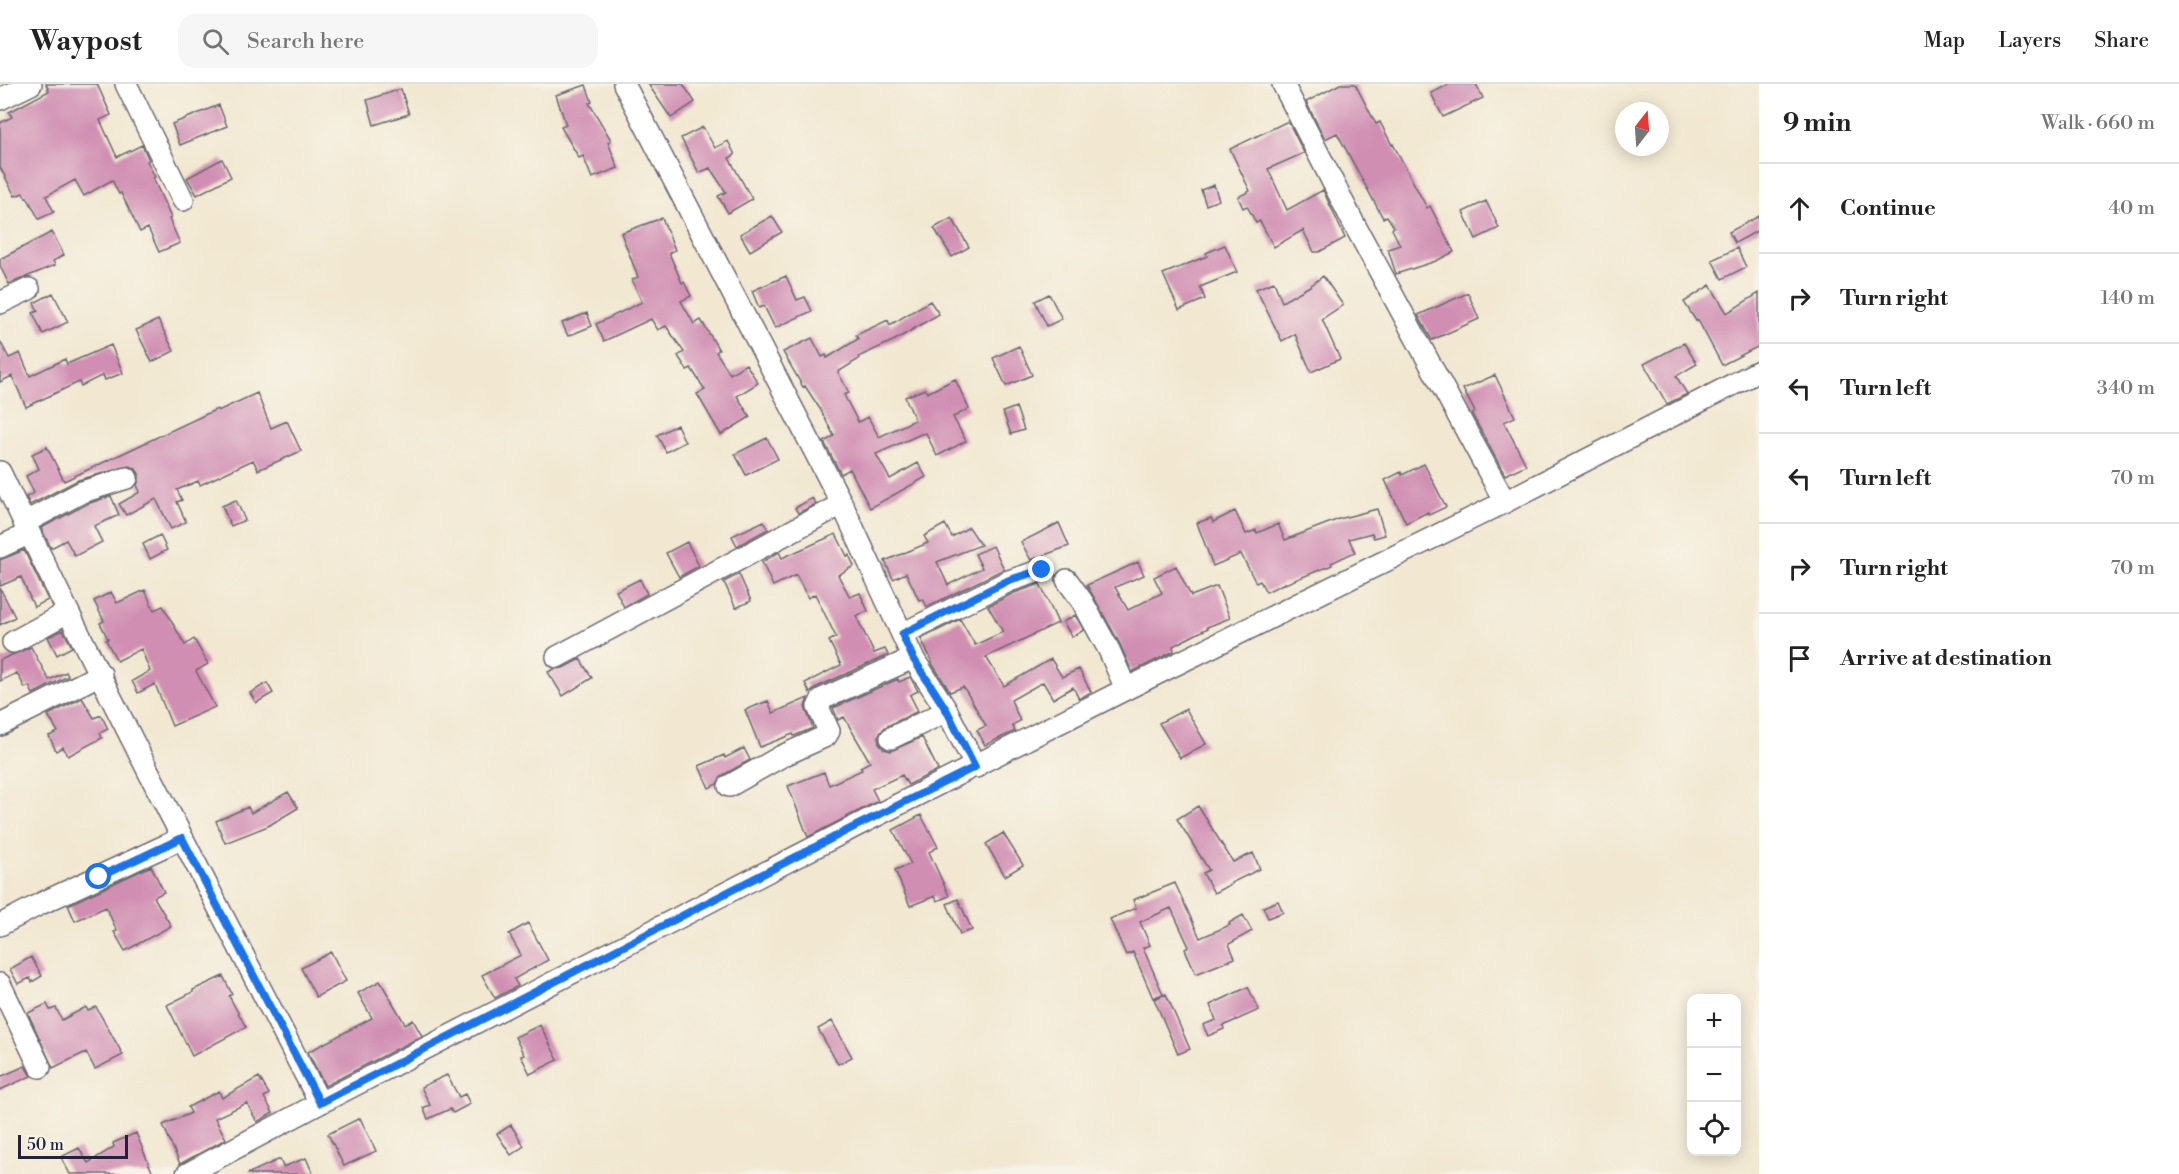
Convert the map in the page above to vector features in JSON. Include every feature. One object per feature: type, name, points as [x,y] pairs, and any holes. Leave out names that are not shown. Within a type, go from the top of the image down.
[{"type":"street","points":[[0,99],[31,84]]},
{"type":"street","points":[[126,84],[183,200]]},
{"type":"street","points":[[624,84],[842,504],[913,658],[947,711],[975,767]]},
{"type":"street","points":[[1283,84],[1353,222],[1505,502]]},
{"type":"street","points":[[0,303],[29,289]]},
{"type":"street","points":[[188,1174],[320,1103],[850,829],[1126,689],[1505,502],[1759,371]]},
{"type":"street","points":[[0,472],[182,838],[320,1103]]},
{"type":"street","points":[[0,547],[82,492],[127,478]]},
{"type":"street","points":[[557,657],[842,504]]},
{"type":"street","points":[[902,634],[1009,580],[1042,570]]},
{"type":"street","points":[[1067,580],[1082,601],[1109,650],[1126,689]]},
{"type":"street","points":[[13,642],[68,612]]},
{"type":"street","points":[[729,786],[782,756],[826,736],[829,731],[818,707],[822,699],[913,658]]},
{"type":"street","points":[[0,725],[101,674]]},
{"type":"street","points":[[891,738],[947,711]]},
{"type":"street","points":[[0,925],[182,838]]},
{"type":"street","points":[[0,984],[40,1067]]},
{"type":"building","points":[[46,84],[97,84],[111,115],[100,120],[117,157],[142,145],[180,243],[159,252],[148,228],[140,232],[112,180],[84,196],[75,180],[46,196],[54,212],[39,219],[23,193],[15,196],[0,167],[0,123],[12,117],[9,112],[49,91]]},
{"type":"building","points":[[648,84],[683,84],[695,102],[671,118]]},
{"type":"building","points":[[1340,84],[1355,84],[1376,124],[1380,122],[1393,144],[1427,208],[1430,206],[1454,252],[1436,261],[1396,274],[1388,249],[1400,245],[1392,229],[1394,227],[1387,216],[1383,218],[1337,133],[1325,139],[1306,102]]},
{"type":"building","points":[[1450,84],[1476,84],[1483,98],[1443,117],[1431,93]]},
{"type":"building","points":[[586,85],[592,102],[589,103],[611,140],[608,142],[618,168],[592,178],[583,156],[579,158],[561,127],[566,125],[556,95]]},
{"type":"building","points":[[401,89],[409,114],[374,125],[367,100]]},
{"type":"building","points":[[219,105],[227,126],[180,145],[172,124]]},
{"type":"building","points":[[1288,121],[1304,153],[1268,169],[1287,210],[1323,190],[1345,238],[1319,252],[1314,252],[1303,230],[1274,247],[1260,221],[1256,223],[1247,206],[1243,208],[1238,197],[1250,191],[1230,149]]},
{"type":"building","points":[[703,127],[715,148],[728,141],[735,155],[729,158],[752,199],[728,213],[718,196],[726,192],[710,168],[699,173],[681,138]]},
{"type":"building","points":[[222,159],[231,177],[197,195],[187,178]]},
{"type":"building","points":[[1214,185],[1219,200],[1206,205],[1201,190]]},
{"type":"building","points":[[1486,201],[1499,228],[1476,239],[1463,212]]},
{"type":"building","points":[[772,216],[782,232],[750,251],[740,234]]},
{"type":"building","points":[[1759,216],[1759,230],[1735,243],[1729,232]]},
{"type":"building","points":[[662,218],[675,250],[669,253],[682,283],[684,282],[691,296],[681,301],[694,324],[701,320],[719,350],[716,352],[730,374],[746,364],[758,383],[737,396],[750,417],[721,435],[697,394],[705,390],[691,368],[687,370],[678,356],[684,352],[666,326],[658,330],[651,319],[604,341],[596,324],[642,302],[632,280],[638,277],[621,233]]},
{"type":"building","points":[[952,218],[969,247],[952,257],[934,228]]},
{"type":"building","points":[[52,232],[64,255],[53,261],[55,265],[9,284],[0,266],[0,259]]},
{"type":"building","points":[[1225,245],[1237,272],[1200,287],[1205,299],[1179,310],[1163,274],[1207,256],[1206,253]]},
{"type":"building","points":[[1737,248],[1746,267],[1722,279],[1712,260]]},
{"type":"building","points":[[786,276],[797,300],[805,297],[812,311],[775,328],[764,306],[759,308],[752,291]]},
{"type":"building","points":[[1323,276],[1343,305],[1322,319],[1340,359],[1311,372],[1295,334],[1282,341],[1256,289],[1274,282],[1282,302]]},
{"type":"building","points":[[1710,285],[1727,313],[1759,293],[1759,346],[1722,365],[1698,320],[1696,321],[1684,302]]},
{"type":"building","points":[[53,293],[68,322],[43,334],[33,313],[38,311],[34,303]]},
{"type":"building","points":[[1468,293],[1479,319],[1432,340],[1418,315]]},
{"type":"building","points":[[1049,294],[1062,319],[1047,326],[1035,301]]},
{"type":"building","points":[[930,301],[939,314],[895,340],[858,357],[859,359],[838,372],[849,393],[844,395],[858,422],[868,417],[879,437],[915,420],[905,397],[925,389],[927,393],[955,379],[969,409],[953,417],[966,441],[937,456],[926,433],[876,454],[890,479],[918,463],[926,477],[870,508],[850,469],[841,474],[824,442],[834,436],[820,409],[805,386],[803,387],[783,352],[812,338],[822,357],[826,355],[827,358],[858,339],[856,335],[888,320],[890,325]]},
{"type":"building","points":[[587,313],[592,326],[568,336],[562,323]]},
{"type":"building","points":[[158,320],[174,351],[152,362],[136,330]]},
{"type":"building","points":[[0,341],[9,358],[20,353],[30,376],[65,359],[67,364],[111,345],[123,373],[105,380],[103,375],[81,386],[79,382],[26,407],[12,376],[0,382]]},
{"type":"building","points":[[1684,343],[1697,364],[1676,376],[1687,394],[1667,404],[1644,364]]},
{"type":"building","points":[[1019,346],[1032,375],[1006,386],[993,358]]},
{"type":"building","points":[[1495,375],[1515,417],[1504,422],[1526,465],[1505,475],[1472,414],[1475,412],[1463,389]]},
{"type":"building","points":[[257,393],[271,428],[287,421],[301,451],[258,470],[253,460],[200,485],[198,481],[177,490],[182,500],[177,502],[186,522],[171,529],[156,499],[126,515],[119,504],[140,492],[137,485],[139,474],[135,468],[129,466],[78,480],[30,505],[26,497],[34,493],[26,476],[39,469],[32,454],[47,447],[64,481],[217,409],[218,411]]},
{"type":"building","points":[[1016,407],[1024,430],[1011,434],[1003,412]]},
{"type":"building","points":[[677,425],[685,442],[666,452],[657,435]]},
{"type":"building","points":[[767,438],[778,459],[746,475],[735,454]]},
{"type":"building","points":[[1424,464],[1446,507],[1429,515],[1428,512],[1406,523],[1385,480],[1401,472],[1402,475]]},
{"type":"building","points":[[111,496],[119,515],[94,526],[102,542],[75,556],[66,540],[51,548],[41,528],[87,504]]},
{"type":"building","points":[[812,498],[816,504],[798,513],[795,508]]},
{"type":"building","points":[[236,500],[245,520],[231,526],[222,506]]},
{"type":"building","points":[[1377,509],[1385,535],[1374,538],[1372,533],[1349,539],[1355,552],[1331,563],[1332,565],[1266,592],[1260,581],[1256,583],[1241,554],[1213,566],[1197,523],[1211,518],[1213,522],[1235,511],[1246,534],[1256,530],[1257,533],[1278,524],[1285,540],[1339,519]]},
{"type":"building","points":[[764,521],[768,529],[737,546],[732,536]]},
{"type":"building","points":[[1059,523],[1069,546],[1031,560],[1021,542]]},
{"type":"building","points":[[945,524],[952,537],[969,527],[981,545],[937,562],[948,585],[982,568],[975,554],[993,546],[1004,569],[927,607],[923,599],[919,600],[906,573],[893,579],[885,561],[928,543],[924,536]]},
{"type":"building","points":[[836,534],[854,566],[838,575],[850,597],[860,593],[868,611],[856,616],[874,653],[885,649],[888,655],[817,687],[810,693],[805,683],[841,665],[829,641],[836,637],[815,594],[808,598],[796,575],[773,586],[762,562],[779,552],[782,558]]},
{"type":"building","points":[[160,535],[167,550],[150,559],[143,544]]},
{"type":"building","points":[[687,542],[699,566],[679,577],[666,553]]},
{"type":"building","points":[[24,550],[48,600],[34,607],[21,577],[0,586],[0,560]]},
{"type":"building","points":[[1138,562],[1144,575],[1115,587],[1128,610],[1162,593],[1154,577],[1176,566],[1191,596],[1217,586],[1230,618],[1207,627],[1173,646],[1174,651],[1132,672],[1120,644],[1087,585]]},
{"type":"building","points":[[739,574],[751,601],[736,608],[724,582]]},
{"type":"building","points":[[640,579],[647,594],[624,607],[616,591]]},
{"type":"building","points":[[1040,584],[1058,623],[986,657],[1004,686],[1051,659],[1062,677],[1079,669],[1091,692],[1079,699],[1073,687],[1053,699],[1043,682],[1011,700],[1020,721],[1012,725],[1015,731],[985,745],[977,730],[986,726],[966,691],[963,687],[950,692],[931,662],[921,639],[960,619],[975,645],[1003,632],[988,606],[1014,593]]},
{"type":"building","points":[[0,588],[15,617],[0,625]]},
{"type":"building","points":[[145,590],[154,610],[163,606],[185,645],[194,639],[208,664],[196,671],[215,707],[172,726],[155,684],[138,693],[132,681],[150,671],[141,649],[117,661],[106,640],[108,639],[100,623],[104,621],[94,601],[111,592],[117,603]]},
{"type":"building","points":[[1075,615],[1084,630],[1072,637],[1063,622]]},
{"type":"building","points":[[63,630],[72,647],[57,655],[48,637]]},
{"type":"building","points":[[31,647],[49,680],[66,672],[68,676],[33,694],[29,686],[25,688],[17,673],[0,681],[0,660]]},
{"type":"building","points":[[580,659],[592,678],[563,696],[548,672],[563,668]]},
{"type":"building","points":[[910,677],[918,691],[910,695],[918,711],[885,727],[878,736],[879,743],[884,749],[891,751],[922,737],[938,770],[908,785],[902,775],[872,789],[878,801],[808,837],[788,786],[824,772],[829,785],[862,770],[860,767],[870,762],[844,717],[838,720],[833,708],[898,679],[899,682]]},
{"type":"building","points":[[267,683],[273,693],[256,703],[250,693]]},
{"type":"building","points":[[82,698],[94,718],[101,715],[108,729],[100,733],[102,738],[68,756],[63,747],[56,751],[49,736],[58,732],[48,715]]},
{"type":"building","points":[[808,698],[805,707],[813,728],[760,747],[745,710],[768,701],[773,713]]},
{"type":"building","points":[[1186,709],[1206,744],[1180,758],[1159,723]]},
{"type":"building","points":[[744,748],[750,760],[723,775],[717,784],[709,788],[699,766],[724,755],[725,758]]},
{"type":"building","points":[[288,792],[298,808],[268,826],[225,843],[216,821],[248,807],[251,813]]},
{"type":"building","points":[[1198,806],[1233,862],[1253,853],[1260,869],[1214,893],[1203,873],[1209,870],[1177,819]]},
{"type":"building","points":[[921,815],[938,847],[929,852],[949,896],[937,901],[935,896],[910,906],[895,870],[911,864],[893,830]]},
{"type":"building","points":[[1003,833],[1023,865],[1005,876],[986,844]]},
{"type":"building","points":[[151,866],[164,892],[154,897],[171,926],[125,951],[114,932],[117,931],[106,907],[75,921],[68,905]]},
{"type":"building","points":[[1175,883],[1200,938],[1230,925],[1229,923],[1243,915],[1252,931],[1229,944],[1235,958],[1196,974],[1185,949],[1189,947],[1171,908],[1140,922],[1150,945],[1143,948],[1163,994],[1153,998],[1133,952],[1126,955],[1110,919],[1136,908],[1133,900]]},
{"type":"building","points":[[958,899],[972,930],[960,934],[947,904]]},
{"type":"building","points":[[1278,901],[1283,912],[1268,918],[1263,907]]},
{"type":"building","points":[[528,923],[548,960],[514,979],[518,986],[495,998],[482,975],[521,955],[509,934]]},
{"type":"building","points":[[331,952],[346,981],[316,997],[301,968]]},
{"type":"building","points":[[31,957],[42,976],[32,982],[30,978],[18,984],[10,969]]},
{"type":"building","points":[[223,976],[232,994],[229,996],[246,1027],[192,1056],[167,1005]]},
{"type":"building","points":[[380,981],[405,1024],[413,1020],[422,1036],[325,1086],[308,1052],[372,1018],[358,993]]},
{"type":"building","points":[[1248,987],[1259,1010],[1223,1026],[1224,1029],[1208,1036],[1203,1025],[1216,1020],[1210,1005]]},
{"type":"building","points":[[1166,994],[1190,1049],[1178,1054],[1154,999]]},
{"type":"building","points":[[47,1004],[50,1010],[56,1008],[62,1020],[86,1007],[88,1011],[96,1007],[123,1055],[95,1069],[86,1052],[53,1068],[28,1013]]},
{"type":"building","points":[[832,1021],[852,1057],[838,1064],[818,1029]]},
{"type":"building","points":[[540,1025],[558,1060],[530,1074],[515,1037]]},
{"type":"building","points":[[25,1066],[31,1076],[0,1090],[0,1077]]},
{"type":"building","points":[[447,1075],[459,1097],[465,1094],[470,1104],[453,1113],[450,1109],[428,1119],[423,1108],[430,1105],[421,1087]]},
{"type":"building","points":[[259,1077],[269,1094],[264,1097],[273,1113],[257,1122],[247,1103],[215,1118],[226,1139],[180,1164],[163,1125],[191,1113],[188,1107],[219,1091],[222,1098]]},
{"type":"building","points":[[360,1118],[376,1151],[344,1166],[328,1134]]},
{"type":"building","points":[[511,1125],[524,1146],[511,1155],[497,1134]]},
{"type":"building","points":[[136,1133],[153,1174],[70,1174],[61,1157],[79,1148],[88,1163],[114,1147],[113,1143]]},
{"type":"building","points":[[306,1158],[313,1174],[247,1174],[280,1159],[283,1167]]},
{"type":"route","points":[[99,877],[182,838],[320,1103],[850,829],[975,767],[947,711],[913,658],[902,634],[1009,580],[1042,570]]}]
